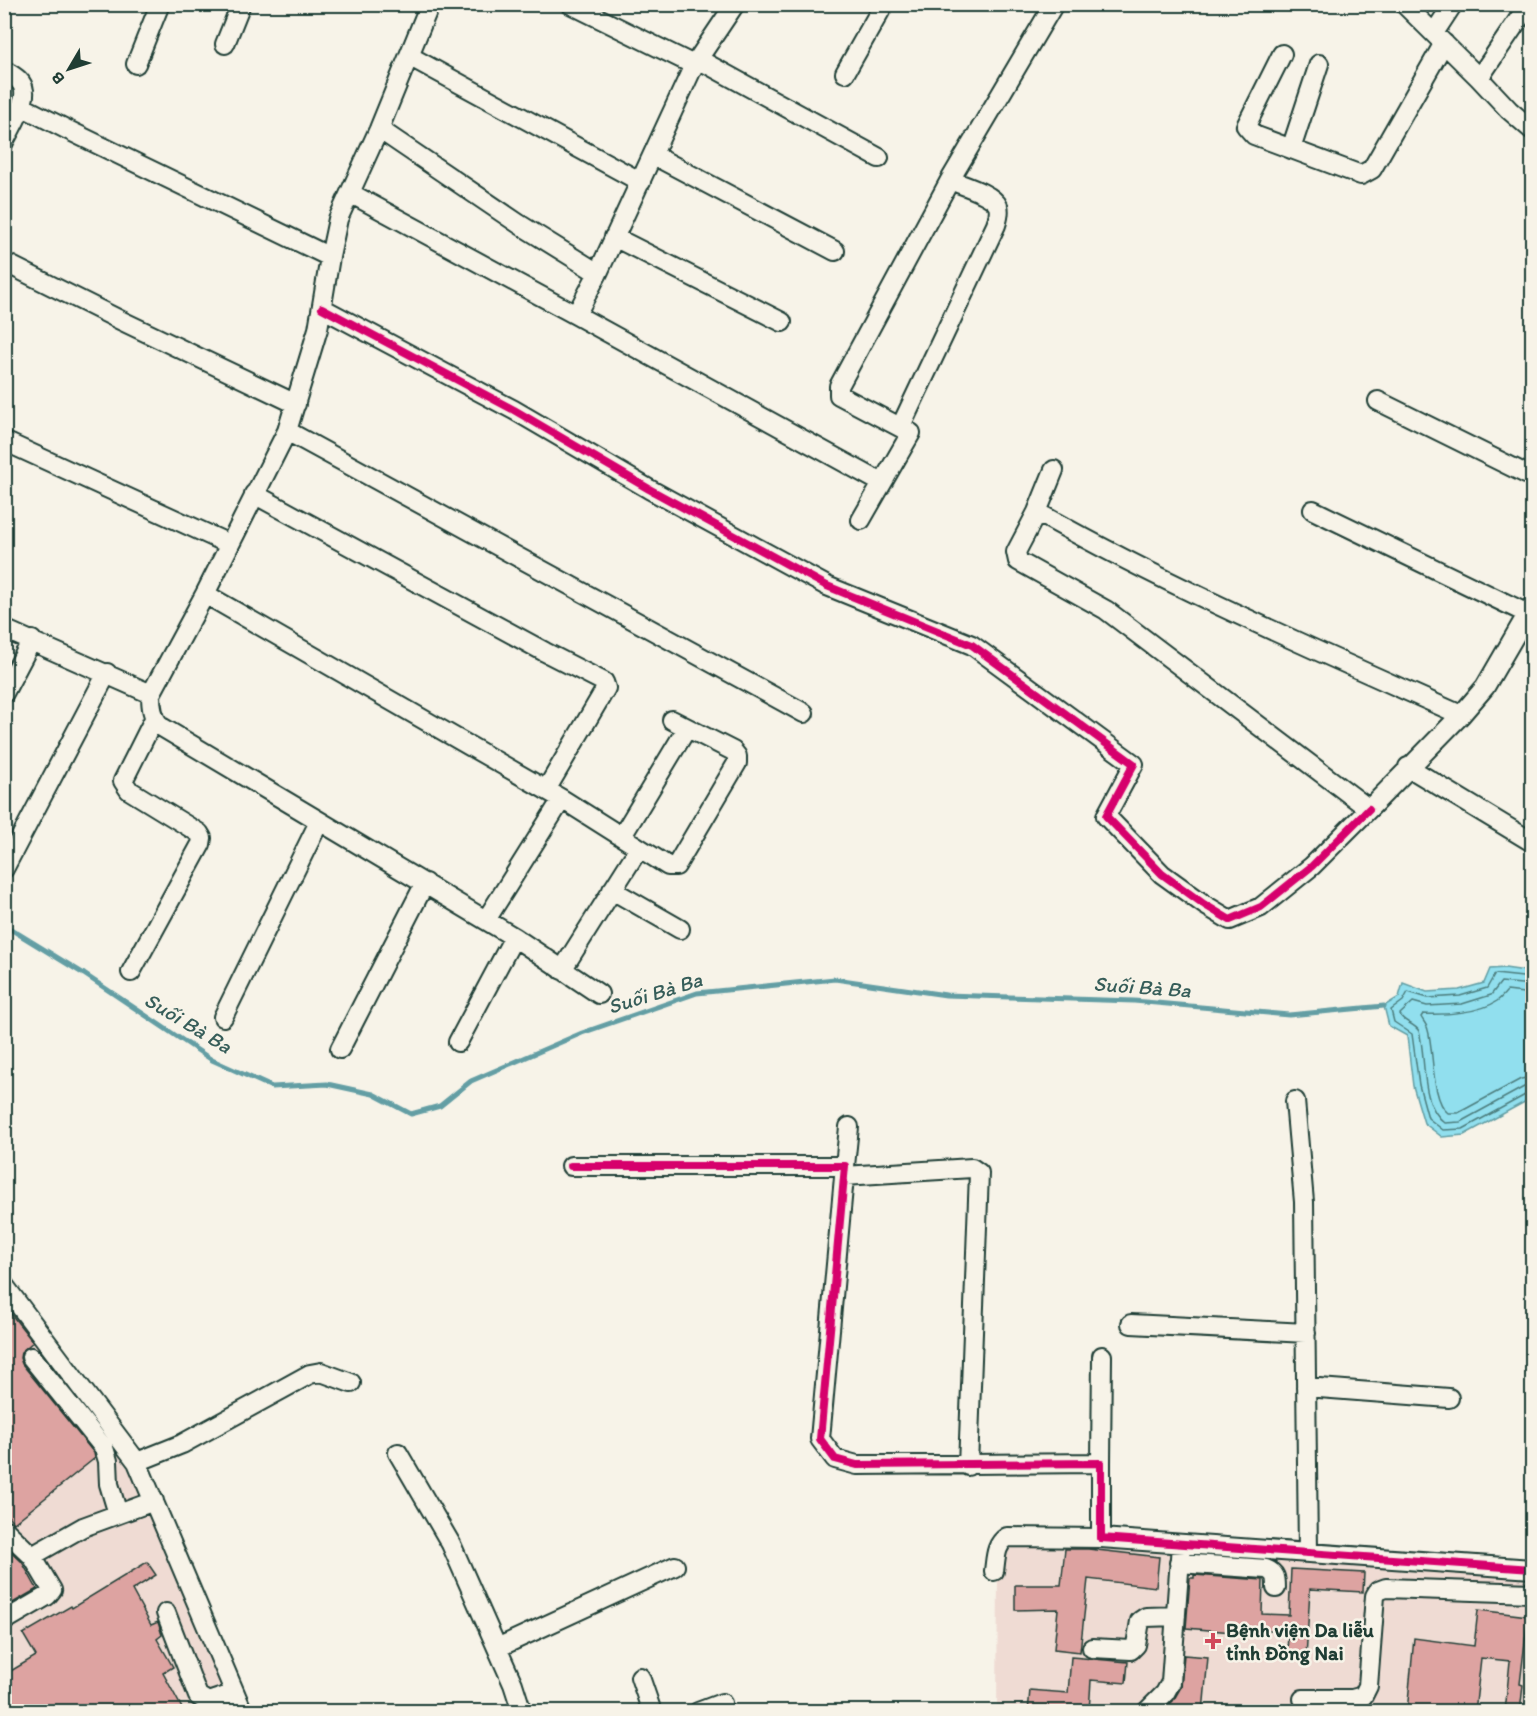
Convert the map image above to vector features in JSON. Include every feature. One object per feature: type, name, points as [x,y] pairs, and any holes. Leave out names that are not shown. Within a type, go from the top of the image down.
[{"type":"street","points":[[136,64],[160,4]]},
{"type":"street","points":[[225,44],[241,4]]},
{"type":"street","points":[[131,972],[201,844],[202,838],[199,833],[129,790],[123,781],[154,719],[151,694],[205,594],[287,431],[318,329],[338,219],[379,129],[430,4]]},
{"type":"street","points":[[570,4],[696,62],[879,158]]},
{"type":"street","points":[[576,315],[598,273],[696,62],[735,4]]},
{"type":"street","points":[[845,73],[884,4]]},
{"type":"street","points":[[861,519],[911,432],[839,395],[838,391],[950,180],[1054,4]]},
{"type":"street","points":[[1404,4],[1509,110],[1533,130]]},
{"type":"street","points":[[1281,54],[1246,126],[1254,135],[1361,175],[1372,169],[1439,38],[1453,4]]},
{"type":"street","points":[[1479,78],[1528,4]]},
{"type":"street","points":[[409,56],[641,182]]},
{"type":"street","points":[[1291,149],[1319,64]]},
{"type":"street","points":[[4,70],[18,79],[24,91],[21,106],[4,142]]},
{"type":"street","points":[[21,106],[330,257]]},
{"type":"street","points":[[379,129],[519,224],[598,273]]},
{"type":"street","points":[[653,155],[835,251]]},
{"type":"street","points":[[901,426],[996,225],[999,212],[997,203],[989,196],[950,180]]},
{"type":"street","points":[[350,193],[882,483]]},
{"type":"street","points":[[614,237],[782,322]]},
{"type":"street","points":[[4,262],[296,404]]},
{"type":"street","points":[[322,308],[514,410],[649,489],[827,586],[972,645],[1134,764],[1106,816],[1162,874],[1230,920],[1261,907],[1312,866],[1370,809],[1408,767],[1461,715],[1494,674],[1531,612],[1313,510]]},
{"type":"street","points":[[1378,401],[1533,477]]},
{"type":"street","points":[[287,431],[804,713]]},
{"type":"street","points":[[4,441],[229,544]]},
{"type":"street","points":[[1054,470],[1016,552],[1018,561],[1106,610],[1370,809]]},
{"type":"street","points":[[254,494],[544,652],[604,682],[606,688],[546,790]]},
{"type":"street","points":[[1036,512],[1092,543],[1290,639],[1461,715]]},
{"type":"street","points":[[205,594],[562,799],[668,866],[676,866],[737,763],[737,756],[733,751],[680,724],[622,836]]},
{"type":"street","points":[[4,629],[151,694]]},
{"type":"street","points":[[4,693],[32,640]]},
{"type":"street","points":[[4,869],[107,673]]},
{"type":"street","points":[[154,719],[160,726],[514,937],[599,994]]},
{"type":"street","points":[[1408,767],[1533,842]]},
{"type":"street","points":[[486,920],[562,799]]},
{"type":"street","points":[[223,1017],[319,822]]},
{"type":"street","points":[[562,970],[639,848]]},
{"type":"street","points":[[340,1049],[425,883]]},
{"type":"street","points":[[612,890],[680,929]]},
{"type":"street","points":[[458,1042],[514,937]]},
{"type":"street","points":[[1295,1101],[1304,1202],[1308,1552]]},
{"type":"street","points":[[849,1127],[820,1439],[835,1459],[856,1465],[968,1466],[1101,1463]]},
{"type":"street","points":[[571,1166],[845,1171],[972,1168],[979,1173],[968,1466]]},
{"type":"street","points":[[4,1285],[137,1462],[243,1712]]},
{"type":"street","points":[[1131,1323],[1306,1332]]},
{"type":"street","points":[[1101,1538],[1102,1356]]},
{"type":"street","points":[[31,1357],[104,1448],[117,1514]]},
{"type":"street","points":[[137,1462],[182,1444],[310,1374],[321,1372],[351,1383]]},
{"type":"street","points":[[1306,1387],[1449,1398]]},
{"type":"street","points":[[398,1453],[451,1544],[513,1684],[522,1712]]},
{"type":"street","points":[[32,1556],[83,1527],[154,1501]]},
{"type":"street","points":[[4,1529],[32,1556],[52,1590],[47,1596],[4,1621]]},
{"type":"street","points":[[994,1571],[997,1550],[1001,1541],[1007,1537],[1101,1538],[1533,1569]]},
{"type":"street","points":[[1146,1712],[1171,1682],[1181,1544]]},
{"type":"street","points":[[1179,1563],[1266,1569],[1276,1576],[1276,1588]]},
{"type":"street","points":[[497,1648],[675,1566]]},
{"type":"street","points":[[1303,1699],[1352,1699],[1363,1696],[1368,1686],[1375,1596],[1378,1591],[1386,1588],[1533,1593]]},
{"type":"street","points":[[166,1612],[198,1696],[208,1702],[235,1693]]},
{"type":"street","points":[[1092,1648],[1131,1650],[1136,1645],[1140,1621],[1146,1617],[1176,1616]]},
{"type":"street","points":[[640,1677],[652,1712]]},
{"type":"street","points":[[698,1712],[722,1703]]},
{"type":"shaded area","points":[[4,1291],[134,1464],[239,1711],[5,1711]]},
{"type":"shaded area","name":"Bệnh viện Da liễu tỉnh Đồng Nai","points":[[1007,1540],[1532,1575],[1532,1711],[997,1712],[998,1571]]},
{"type":"water","points":[[1505,968],[1532,972],[1532,1098],[1464,1135],[1442,1137],[1424,1123],[1413,1086],[1407,1036],[1389,1026],[1384,1006],[1399,997],[1403,983],[1427,992],[1459,990],[1484,983],[1490,969]]},
{"type":"building","points":[[4,1305],[33,1342],[21,1352],[22,1364],[94,1453],[95,1458],[14,1523],[4,1511]]},
{"type":"building","points":[[4,1545],[22,1562],[37,1589],[4,1608]]},
{"type":"building","points":[[1065,1549],[1088,1549],[1159,1557],[1156,1587],[1088,1579],[1080,1652],[1054,1649],[1058,1609],[1015,1610],[1015,1585],[1061,1585]]},
{"type":"building","points":[[147,1562],[156,1575],[132,1590],[151,1625],[158,1622],[162,1635],[157,1639],[173,1667],[163,1673],[184,1712],[4,1712],[4,1675],[36,1656],[23,1634],[71,1606],[72,1608]]},
{"type":"building","points":[[1291,1569],[1364,1573],[1363,1592],[1310,1589],[1306,1658],[1287,1657],[1288,1631],[1256,1629],[1256,1634],[1186,1628],[1190,1578],[1194,1578],[1194,1575],[1263,1580],[1262,1614],[1289,1615]]},
{"type":"building","points":[[1478,1610],[1528,1616],[1520,1684],[1523,1685],[1520,1712],[1505,1712],[1510,1661],[1481,1658],[1475,1712],[1407,1712],[1414,1638],[1474,1646]]},
{"type":"building","points":[[1184,1655],[1208,1657],[1203,1712],[1162,1712],[1173,1701],[1181,1687]]},
{"type":"building","points":[[1071,1657],[1128,1662],[1126,1683],[1091,1680],[1089,1712],[1028,1712],[1030,1690],[1068,1693]]},
{"type":"waterway","name":"Suối Bà Ba","points":[[4,925],[84,974],[212,1060],[272,1087],[327,1084],[373,1094],[411,1114],[440,1106],[471,1081],[582,1033],[697,993],[835,979],[946,995],[1134,1001],[1289,1015],[1384,1006]]},
{"type":"cycle path","points":[[322,308],[514,410],[649,489],[827,586],[972,645],[1134,764],[1106,816],[1162,874],[1230,920],[1261,907],[1312,866],[1369,809]]},
{"type":"cycle path","points":[[571,1166],[845,1166],[820,1439],[835,1459],[857,1465],[1101,1463],[1101,1538],[1532,1569]]},
{"type":"place","name":"Bệnh viện Da liễu tỉnh Đồng Nai","points":[[1213,1641]]}]
